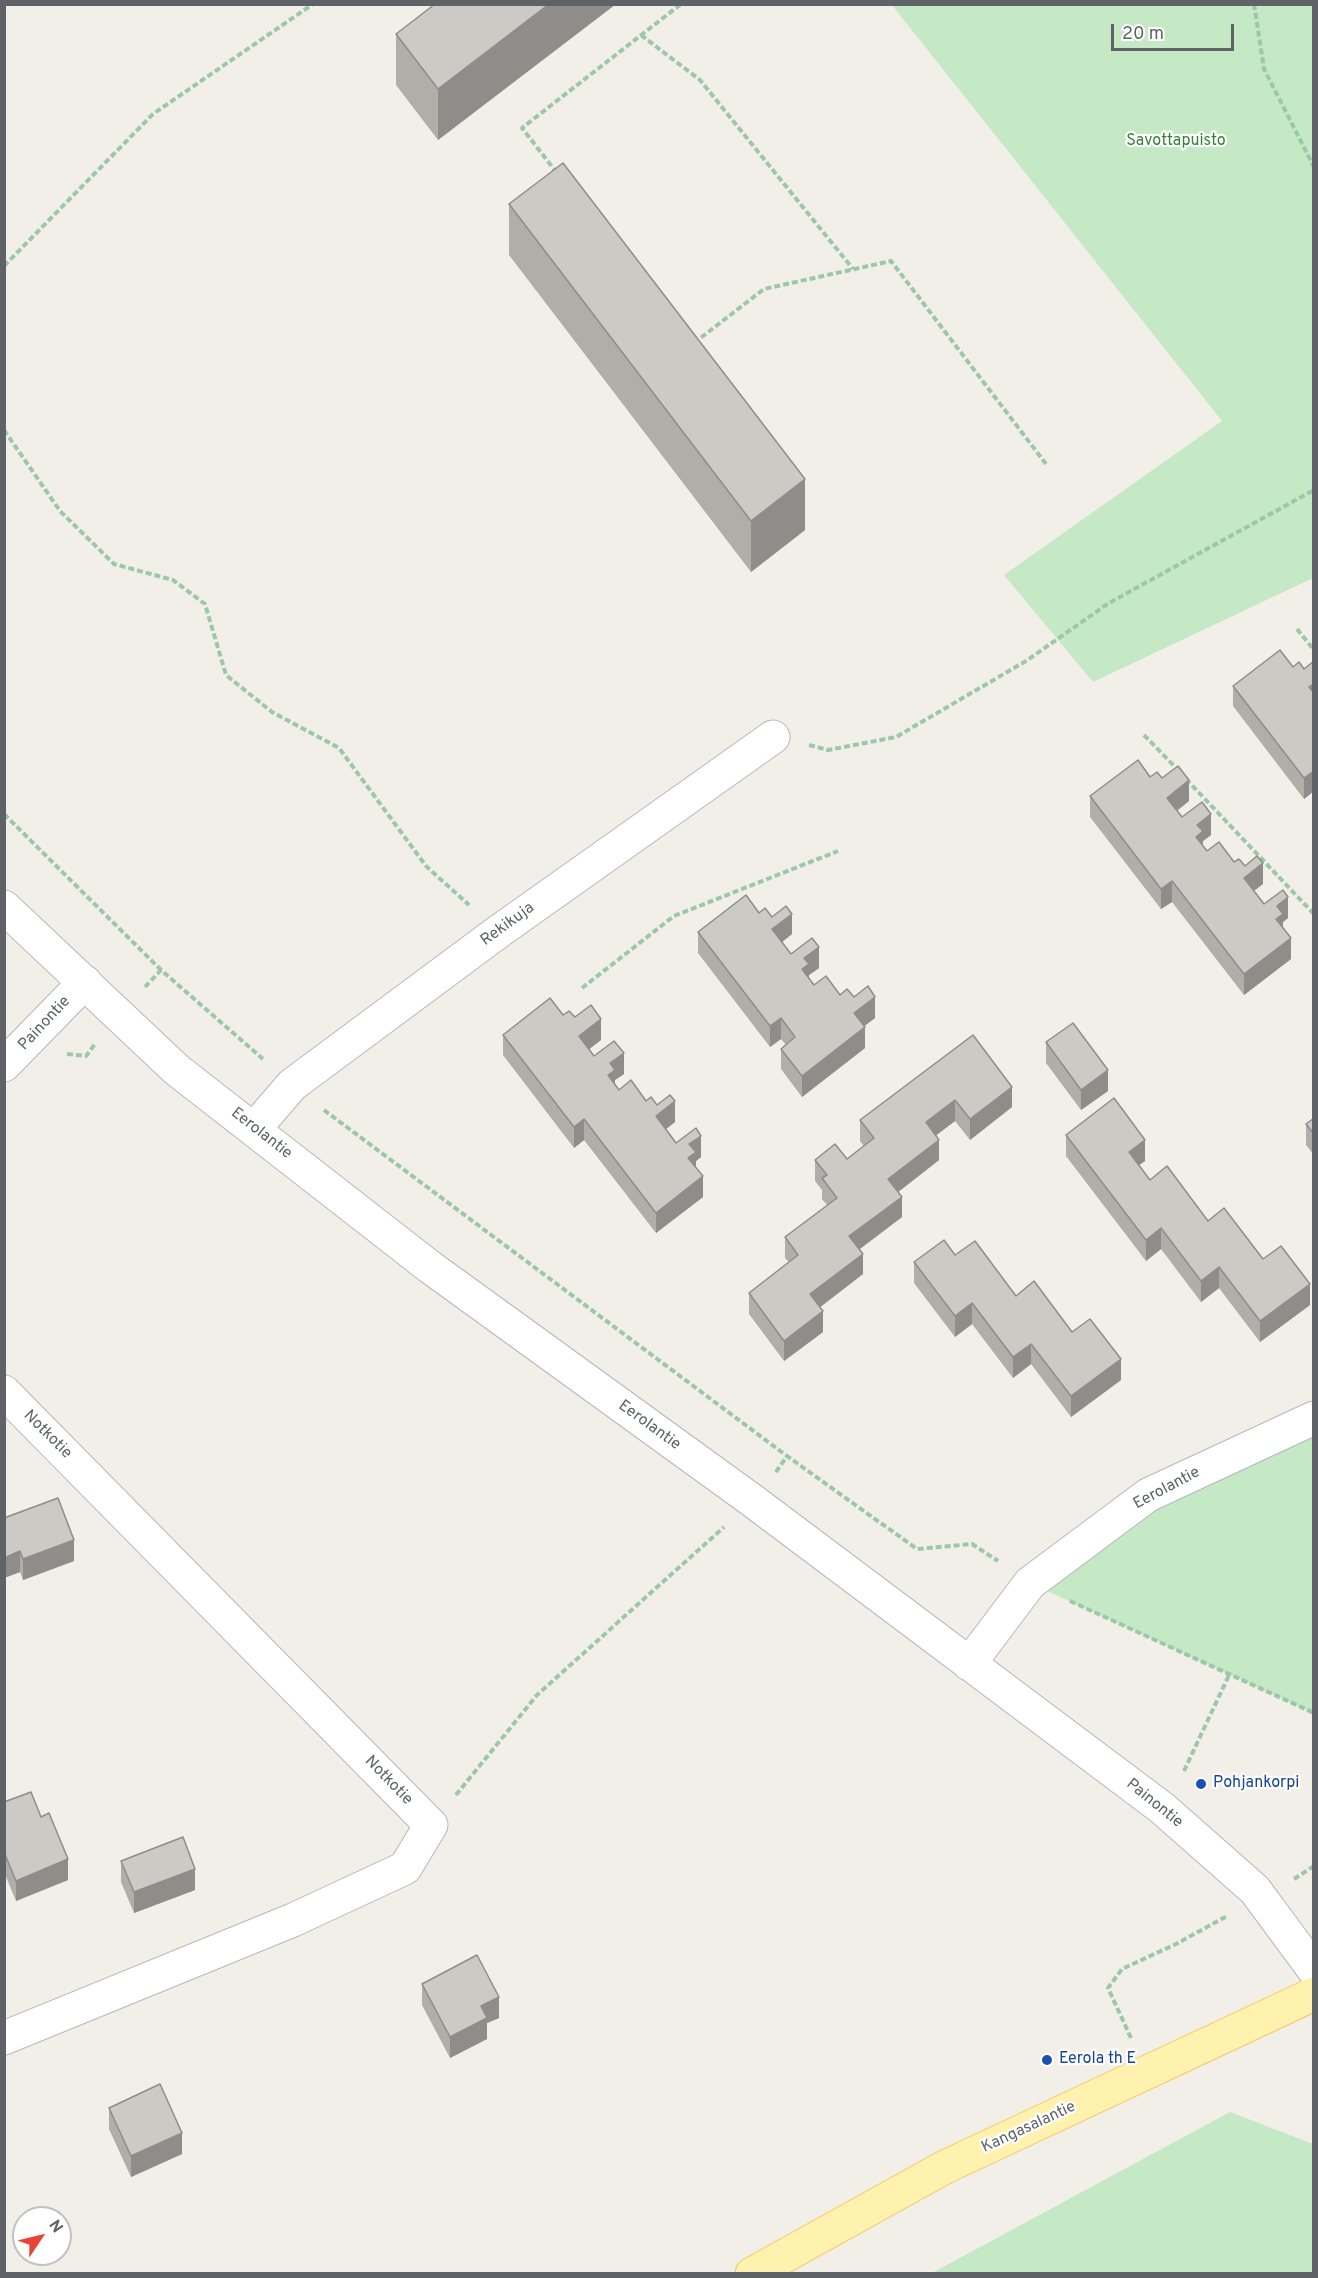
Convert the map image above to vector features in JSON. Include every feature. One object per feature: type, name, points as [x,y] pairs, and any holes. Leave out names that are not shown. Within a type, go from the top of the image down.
[{"type":"main road","name":"Kangasalantie","points":[[752,2274],[945,2167],[1314,1994]]},
{"type":"street","name":"Rekikuja","points":[[255,1128],[292,1085],[498,932],[773,737]]},
{"type":"street","name":"Eerolantie","points":[[4,907],[177,1070],[255,1128],[430,1266],[753,1502],[969,1664],[1030,1582],[1148,1495],[1314,1418]]},
{"type":"street","name":"Painontie","points":[[4,1065],[85,982]]},
{"type":"street","name":"Notkotie","points":[[4,1392],[430,1825],[405,1868],[293,1920],[4,2037]]},
{"type":"street","name":"Painontie","points":[[969,1664],[1162,1808],[1260,1897],[1314,1970]]},
{"type":"path","points":[[4,266],[153,114],[313,4]]},
{"type":"path","points":[[559,175],[522,128],[681,4]]},
{"type":"path","points":[[1254,4],[1263,69],[1314,167]]},
{"type":"path","points":[[641,35],[700,81],[854,269]]},
{"type":"path","points":[[690,346],[764,289],[891,261],[1046,464]]},
{"type":"path","points":[[4,430],[60,511],[114,564],[173,580],[205,604],[226,675],[272,712],[339,748],[426,866],[498,932]]},
{"type":"path","points":[[773,737],[828,750],[896,736],[1026,662],[1108,603],[1314,490]]},
{"type":"path","points":[[1297,629],[1314,650]]},
{"type":"path","points":[[1144,735],[1313,914]]},
{"type":"path","points":[[4,814],[161,970],[292,1085],[787,1456]]},
{"type":"path","points":[[582,988],[674,916],[838,851]]},
{"type":"path","points":[[1184,1771],[1229,1675]]},
{"type":"path","points":[[1147,2072],[1108,1988],[1122,1969],[1176,1944],[1314,1866]]},
{"type":"green space","name":"Savottapuisto","points":[[892,5],[1313,5],[1313,578],[1093,682],[1004,575],[1222,421]]},
{"type":"green space","points":[[1313,1418],[1313,1713],[1030,1583]]},
{"type":"green space","points":[[1230,2112],[1313,2144],[1313,2273],[932,2273]]},
{"type":"building","points":[[435,4],[549,4],[438,89],[396,34]]},
{"type":"building","points":[[563,163],[805,479],[751,521],[509,204]]},
{"type":"building","points":[[1280,650],[1293,667],[1299,662],[1304,669],[1314,661],[1314,684],[1309,687],[1314,693],[1314,771],[1304,778],[1233,686]]},
{"type":"building","points":[[1138,760],[1150,777],[1157,772],[1162,778],[1178,766],[1189,780],[1167,798],[1182,817],[1202,802],[1211,814],[1197,825],[1203,831],[1196,837],[1207,851],[1219,842],[1234,862],[1239,859],[1245,866],[1257,856],[1263,863],[1244,878],[1264,904],[1283,890],[1288,897],[1277,906],[1283,914],[1276,919],[1291,938],[1244,974],[1172,881],[1161,889],[1090,796]]},
{"type":"building","points":[[746,895],[759,913],[765,908],[772,917],[786,906],[792,914],[772,929],[791,954],[812,938],[819,947],[804,958],[809,964],[802,969],[814,985],[826,976],[840,995],[847,989],[854,997],[868,986],[875,997],[854,1013],[865,1027],[802,1076],[781,1049],[795,1037],[781,1018],[770,1026],[698,932]]},
{"type":"building","points":[[550,998],[563,1015],[569,1011],[575,1017],[591,1005],[601,1019],[579,1036],[594,1056],[614,1041],[624,1053],[610,1063],[615,1070],[608,1075],[619,1090],[631,1080],[646,1101],[651,1097],[657,1105],[670,1095],[675,1101],[656,1116],[676,1143],[696,1128],[701,1136],[689,1144],[696,1152],[688,1158],[703,1176],[656,1213],[584,1119],[574,1127],[503,1035]]},
{"type":"building","points":[[1073,1023],[1108,1070],[1081,1090],[1046,1042]]},
{"type":"building","points":[[973,1035],[1012,1087],[970,1119],[955,1100],[926,1122],[939,1140],[888,1179],[902,1197],[849,1236],[863,1254],[810,1294],[823,1311],[784,1341],[749,1293],[798,1255],[785,1237],[837,1198],[822,1178],[827,1175],[815,1160],[835,1144],[847,1159],[874,1138],[860,1120]]},
{"type":"building","points":[[1114,1098],[1145,1140],[1129,1152],[1150,1180],[1167,1166],[1208,1221],[1224,1208],[1263,1259],[1281,1246],[1310,1284],[1260,1321],[1219,1267],[1201,1281],[1161,1228],[1146,1240],[1066,1135]]},
{"type":"building","points":[[1314,1118],[1314,1134],[1306,1124]]},
{"type":"building","points":[[944,1240],[955,1255],[975,1241],[1016,1296],[1034,1281],[1072,1332],[1090,1319],[1121,1359],[1071,1396],[1031,1344],[1013,1357],[972,1303],[955,1316],[914,1262]]},
{"type":"building","points":[[58,1498],[74,1540],[23,1559],[20,1551],[4,1558],[4,1518]]},
{"type":"building","points":[[31,1792],[41,1817],[49,1813],[68,1859],[16,1881],[4,1852],[4,1802]]},
{"type":"building","points":[[183,1837],[195,1869],[134,1892],[121,1861]]},
{"type":"building","points":[[477,1955],[499,1997],[481,2006],[487,2018],[450,2037],[422,1984]]},
{"type":"building","points":[[160,2084],[182,2133],[131,2156],[109,2108]]},
{"type":"place","name":"Pohjankorpi","points":[[1201,1784]]},
{"type":"place","name":"Eerola th E","points":[[1047,2060]]}]
